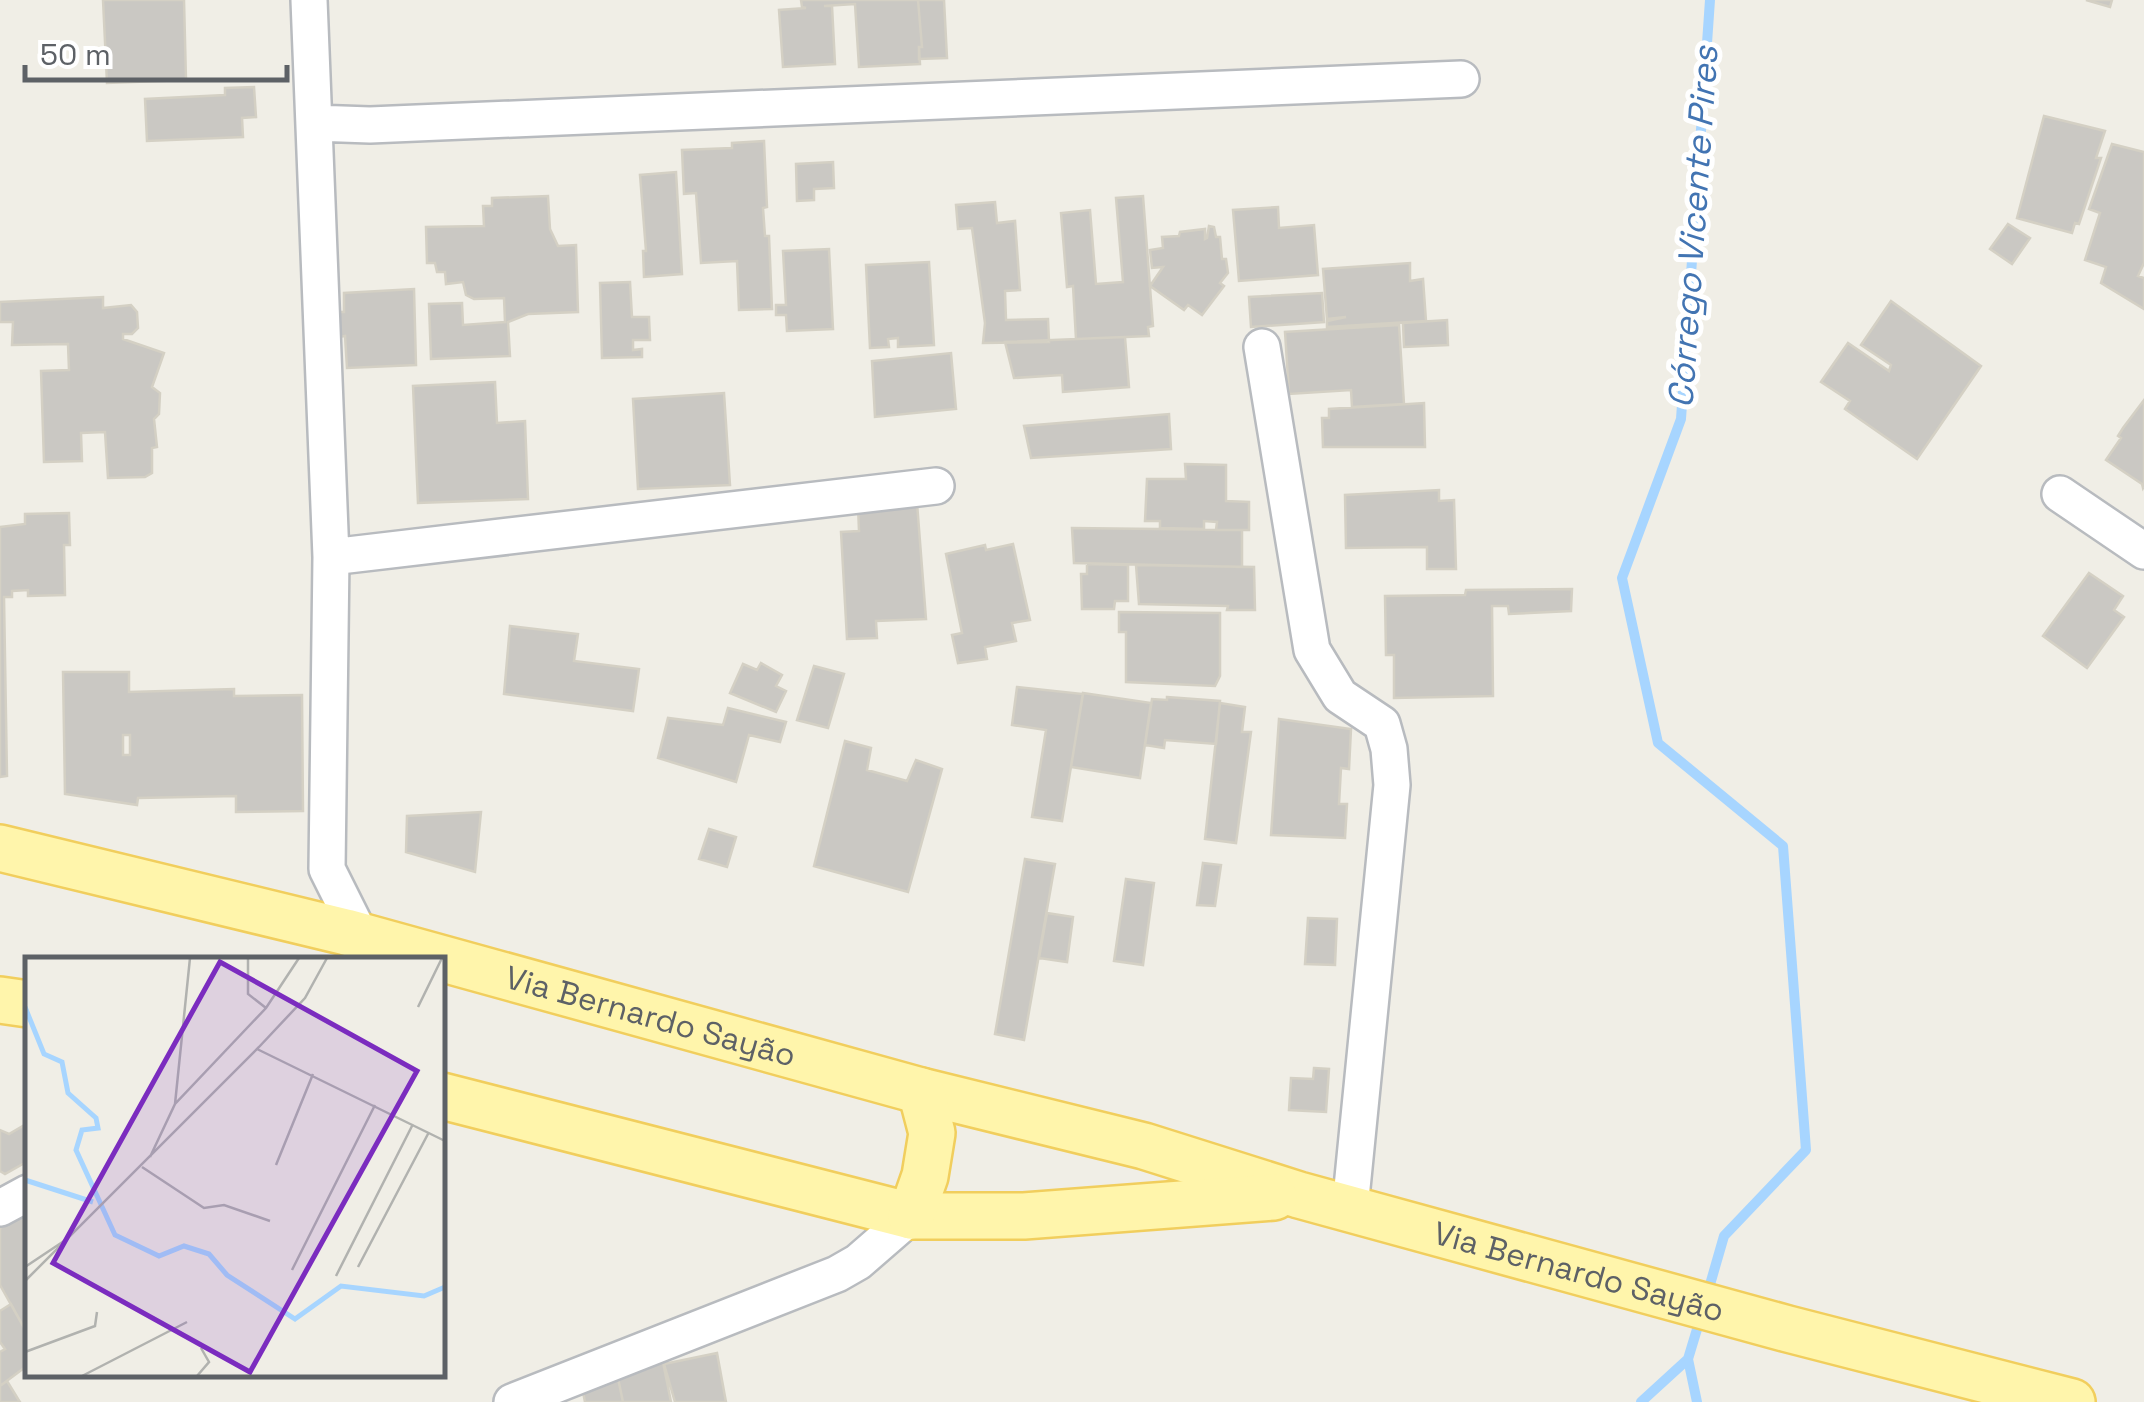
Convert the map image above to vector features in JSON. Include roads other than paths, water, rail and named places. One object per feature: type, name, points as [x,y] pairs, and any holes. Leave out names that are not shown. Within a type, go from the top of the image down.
[{"type":"main road","name":"Via Bernardo Sayão","points":[[0,848],[434,957]]},
{"type":"main road","name":"Via Bernardo Sayão","points":[[445,960],[921,1091],[1144,1146],[1300,1195],[1788,1329],[2072,1402]]},
{"type":"main road","points":[[0,1000],[25,1004]]},
{"type":"main road","points":[[911,1216],[932,1133],[921,1091]]},
{"type":"main road","name":"Via Bernardo Sayão","points":[[445,1097],[911,1216],[1024,1216],[1300,1195]]},
{"type":"main road","name":"Via Bernardo Sayão","points":[[1860,1347],[1974,1402]]},
{"type":"street","points":[[309,0],[331,557],[326,869],[361,937]]},
{"type":"street","points":[[314,123],[390,124],[1460,79]]},
{"type":"street","points":[[1262,347],[1312,650],[1340,696],[1382,724],[1389,748],[1392,785],[1350,1208]]},
{"type":"street","points":[[331,557],[936,486]]},
{"type":"street","points":[[2060,494],[2144,551]]},
{"type":"street","points":[[294,920],[326,869]]},
{"type":"street","points":[[0,1208],[25,1195]]},
{"type":"street","points":[[512,1402],[837,1274],[858,1262],[911,1216]]},
{"type":"waterway","name":"Córrego Vicente Pires","points":[[1707,1295],[1724,1236],[1806,1150],[1783,846],[1658,743],[1622,578],[1681,419],[1710,0]]},
{"type":"waterway","name":"Córrego Vicente Pires","points":[[1641,1402],[1688,1359],[1701,1316]]},
{"type":"waterway","points":[[1688,1359],[1697,1402]]}]
